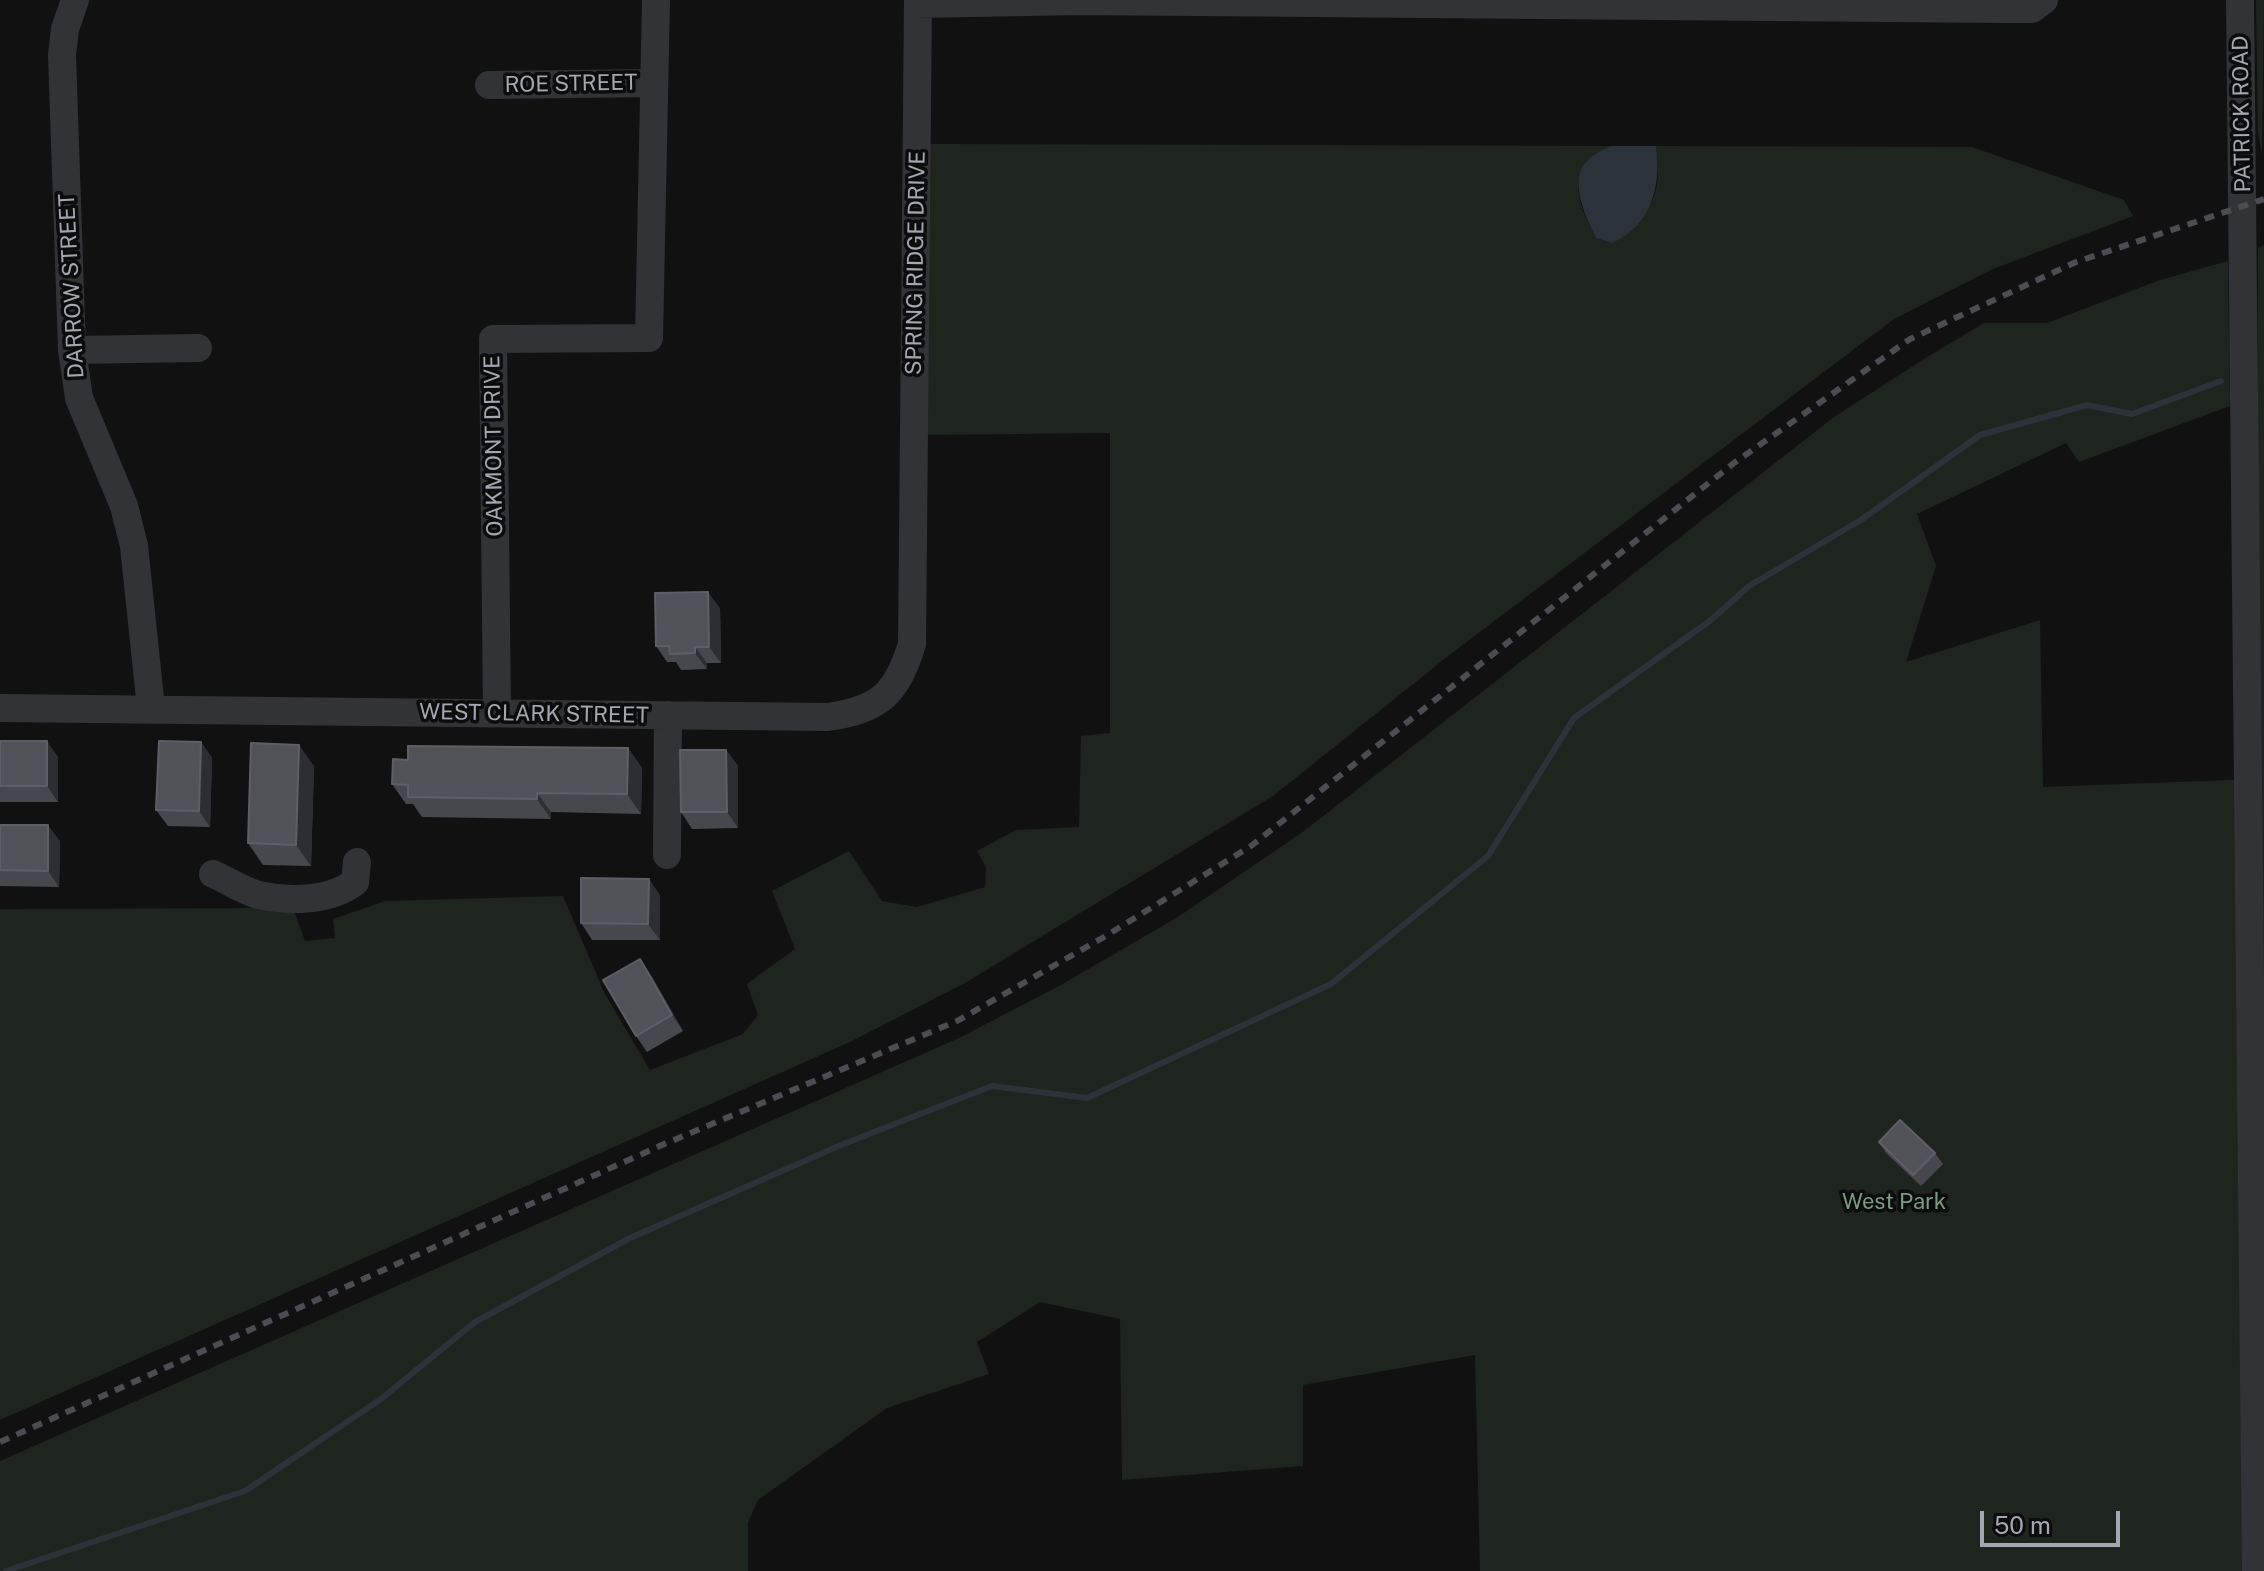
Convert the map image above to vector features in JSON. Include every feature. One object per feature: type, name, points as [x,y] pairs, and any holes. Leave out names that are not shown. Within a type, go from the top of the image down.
[{"type":"street","name":"DARROW STREET","points":[[75,0],[65,29],[62,55],[72,350],[79,398],[124,506],[134,546],[151,708]]},
{"type":"street","name":"OAKMONT DRIVE","points":[[497,712],[493,339],[649,338],[656,0]]},
{"type":"street","points":[[918,2],[1081,0],[2032,9],[2044,0]]},
{"type":"street","name":"PATRICK ROAD","points":[[2240,0],[2246,386],[2249,1233],[2256,1571]]},
{"type":"street","name":"SPRING RIDGE DRIVE","points":[[913,526],[918,2]]},
{"type":"street","name":"ROE STREET","points":[[489,85],[652,83]]},
{"type":"street","points":[[72,350],[198,348]]},
{"type":"street","name":"WEST CLARK STREET","points":[[0,708],[828,717],[855,713],[882,699],[896,684],[912,644],[913,526]]},
{"type":"street","points":[[667,855],[668,715]]},
{"type":"street","points":[[213,874],[258,895],[318,897],[341,893],[355,882],[357,862]]},
{"type":"green space","points":[[2256,0],[2264,0],[2262,156],[2258,132]]},
{"type":"green space","points":[[930,144],[1610,146],[1596,156],[1581,176],[1579,198],[1596,238],[1612,243],[1645,213],[1651,203],[1658,179],[1656,146],[1972,147],[2124,200],[2133,216],[1993,269],[1894,319],[1452,653],[1273,796],[965,983],[850,1042],[0,1420],[0,909],[293,908],[305,941],[335,938],[333,919],[385,901],[563,896],[605,994],[650,1070],[743,1034],[758,1015],[747,984],[795,949],[772,891],[849,851],[882,901],[917,907],[985,887],[986,867],[977,851],[1016,830],[1079,827],[1081,736],[1110,733],[1110,433],[924,435]]},
{"type":"green space","name":"West Park","points":[[2264,245],[2264,1571],[1480,1571],[1475,1355],[1303,1385],[1303,1466],[1122,1480],[1120,1319],[1040,1302],[977,1342],[989,1374],[887,1408],[758,1500],[748,1523],[748,1571],[0,1571],[0,1461],[959,1038],[1059,986],[1178,917],[1304,831],[1834,417],[1984,323],[2047,323],[2160,280],[2228,261],[2230,406],[2079,462],[2066,443],[1917,514],[1936,566],[1906,662],[2040,620],[2043,787],[2257,779],[2258,248]]},
{"type":"shaded area","points":[[1610,146],[1656,146],[1657,161],[1655,190],[1645,215],[1625,236],[1612,243],[1596,238],[1580,199],[1579,188],[1582,168],[1590,158]]},
{"type":"building","points":[[708,592],[709,647],[695,647],[695,653],[670,654],[669,646],[656,646],[655,593]]},
{"type":"building","points":[[0,741],[47,741],[47,786],[0,786]]},
{"type":"building","points":[[159,741],[201,742],[199,811],[156,810]]},
{"type":"building","points":[[251,743],[299,745],[296,845],[248,843]]},
{"type":"building","points":[[408,746],[628,748],[627,794],[537,793],[537,799],[408,797],[408,785],[392,784],[393,759],[408,760]]},
{"type":"building","points":[[680,750],[726,750],[727,812],[681,812]]},
{"type":"building","points":[[0,825],[48,825],[48,871],[0,870]]},
{"type":"building","points":[[581,878],[649,879],[648,924],[581,923]]},
{"type":"building","points":[[640,959],[672,1015],[636,1036],[603,980]]},
{"type":"building","points":[[1900,1120],[1935,1153],[1913,1175],[1879,1142]]},
{"type":"waterway","points":[[6,1571],[245,1491],[381,1399],[475,1322],[630,1238],[841,1145],[992,1086],[1087,1098],[1331,984],[1488,856],[1574,718],[1711,620],[1749,586],[1861,520],[1980,435],[2087,405],[2132,414],[2221,381]]},
{"type":"railway","points":[[0,1442],[662,1145],[957,1021],[1104,937],[1251,846],[1734,463],[1910,339],[2076,262],[2264,199]]}]
